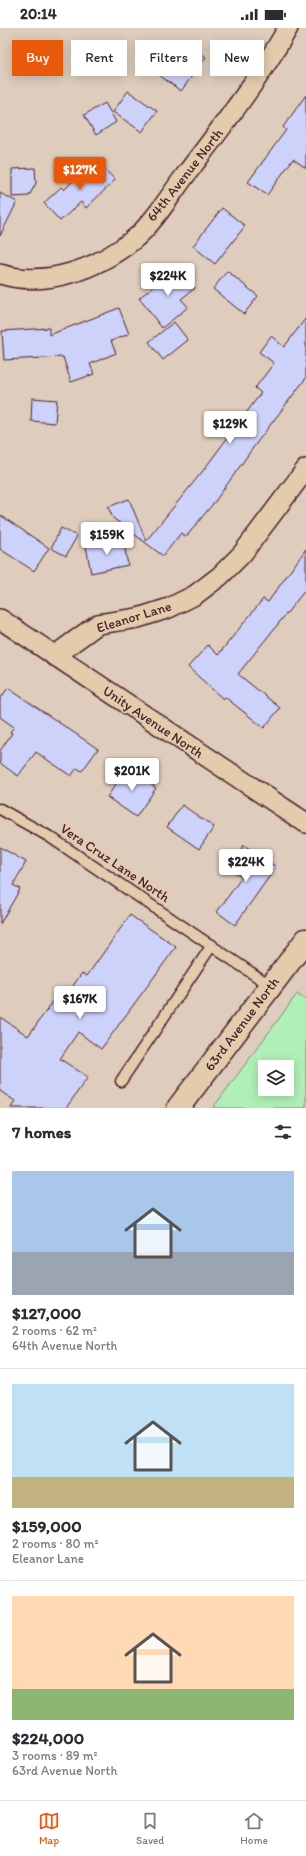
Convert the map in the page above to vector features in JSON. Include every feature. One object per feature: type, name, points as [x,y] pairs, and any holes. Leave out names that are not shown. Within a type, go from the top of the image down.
[{"type":"street","name":"64th Avenue North","points":[[0,274],[9,277],[46,278],[77,271],[107,258],[134,239],[156,214],[242,100],[271,57],[288,28]]},
{"type":"street","name":"Eleanor Lane","points":[[54,656],[98,624],[138,618],[169,608],[202,590],[220,576],[242,554],[306,469]]},
{"type":"street","name":"Unity Avenue North","points":[[0,619],[306,823]]},
{"type":"street","name":"63rd Avenue North","points":[[178,1108],[271,986],[303,950]]},
{"type":"lane","name":"Vera Cruz Lane North","points":[[0,809],[50,837],[271,986]]},
{"type":"lane","points":[[121,1081],[212,946]]},
{"type":"green space","points":[[297,994],[306,1000],[306,1108],[213,1108]]},
{"type":"building","points":[[202,54],[206,57],[202,62]]},
{"type":"building","points":[[160,76],[192,76],[181,91]]},
{"type":"building","points":[[128,91],[157,111],[142,132],[113,112]]},
{"type":"building","points":[[306,95],[306,168],[293,159],[267,195],[248,182],[286,130],[283,127]]},
{"type":"building","points":[[105,103],[116,122],[96,135],[84,115]]},
{"type":"building","points":[[95,159],[115,180],[86,208],[81,202],[60,221],[44,203],[61,187],[64,190]]},
{"type":"building","points":[[35,168],[36,183],[29,196],[12,197],[12,169]]},
{"type":"building","points":[[0,193],[17,202],[0,236]]},
{"type":"building","points":[[222,208],[245,226],[215,264],[193,246]]},
{"type":"building","points":[[178,267],[195,288],[181,299],[188,307],[162,328],[139,298]]},
{"type":"building","points":[[227,271],[258,296],[244,314],[213,289]]},
{"type":"building","points":[[119,308],[129,334],[111,341],[116,353],[90,364],[94,374],[71,382],[63,357],[4,360],[2,331],[49,328],[49,335]]},
{"type":"building","points":[[306,318],[306,378],[255,445],[216,500],[186,537],[181,533],[163,556],[113,518],[108,507],[129,499],[146,541],[202,472],[261,393],[255,388],[274,363],[259,352],[271,336],[284,347]]},
{"type":"building","points":[[174,322],[188,340],[163,360],[149,342]]},
{"type":"building","points":[[32,398],[57,400],[55,423],[31,421]]},
{"type":"building","points":[[0,515],[49,548],[34,571],[0,549]]},
{"type":"building","points":[[61,528],[77,536],[66,556],[51,548]]},
{"type":"building","points":[[123,539],[128,565],[91,573],[86,546]]},
{"type":"building","points":[[306,549],[306,589],[238,674],[280,708],[264,728],[225,697],[223,699],[188,667],[208,645],[218,655],[263,599],[268,602]]},
{"type":"building","points":[[8,688],[98,749],[82,771],[77,768],[71,776],[36,752],[18,776],[0,763],[0,751],[12,733],[10,732],[14,727],[0,717],[0,699]]},
{"type":"building","points":[[127,768],[156,788],[136,817],[107,797]]},
{"type":"building","points":[[182,805],[214,827],[199,849],[167,827]]},
{"type":"building","points":[[244,845],[276,867],[235,925],[217,912],[242,877],[228,868]]},
{"type":"building","points":[[0,847],[26,862],[13,885],[20,889],[0,924]]},
{"type":"building","points":[[130,915],[176,947],[101,1049],[78,1032],[60,1059],[88,1077],[66,1108],[11,1108],[15,1101],[0,1091],[0,1017],[28,1036],[55,999],[61,1003],[82,973],[87,976]]}]
